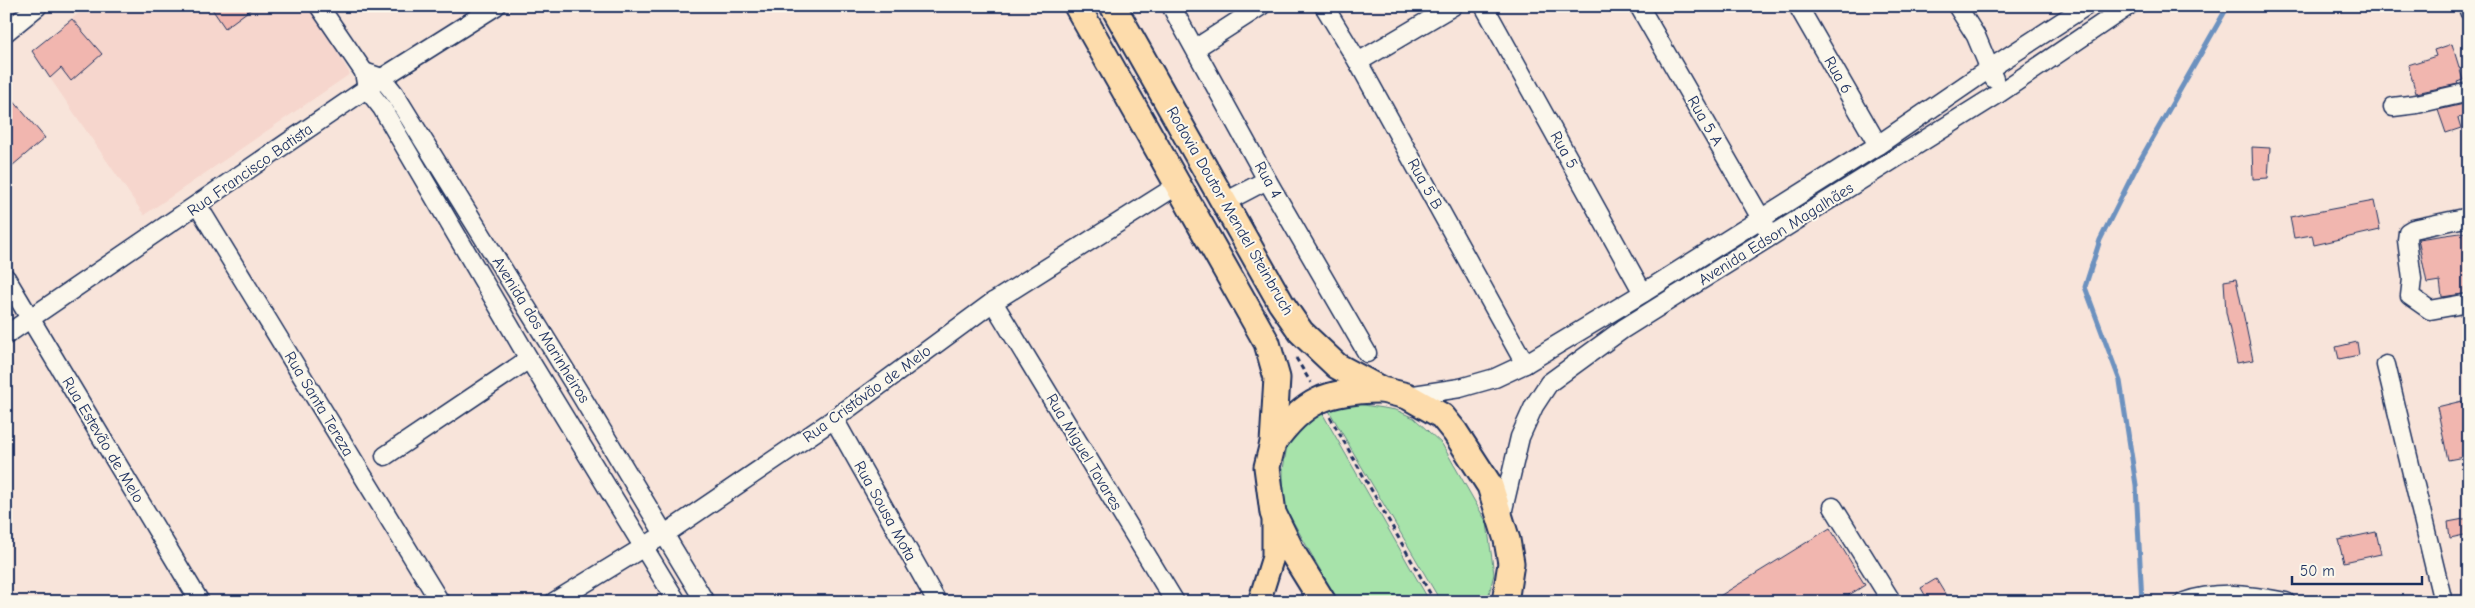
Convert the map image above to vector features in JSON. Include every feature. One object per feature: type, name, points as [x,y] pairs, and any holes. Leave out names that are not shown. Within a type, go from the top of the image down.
[{"type":"highway","name":"Rodovia Doutor Mendel Steinbruch","points":[[1078,6],[1267,343],[1277,378],[1273,443],[1267,467],[1273,513],[1292,552],[1323,602]]},
{"type":"highway","name":"Rodovia Doutor Mendel Steinbruch","points":[[1113,6],[1281,303],[1301,332],[1337,366],[1382,390],[1407,396],[1442,416],[1455,432],[1490,486],[1501,521],[1511,564],[1504,600]]},
{"type":"highway","points":[[1273,443],[1289,421],[1319,398],[1348,391],[1382,390]]},
{"type":"main road","points":[[1259,602],[1273,557],[1273,513]]},
{"type":"street","points":[[6,32],[38,6]]},
{"type":"street","name":"Avenida dos Marinheiros","points":[[319,6],[366,80],[529,359],[557,402],[677,602]]},
{"type":"street","name":"Rua Francisco Batista","points":[[6,335],[198,206],[366,80],[382,78],[496,6]]},
{"type":"street","name":"Rua 4","points":[[1171,6],[1196,48],[1267,180],[1368,353]]},
{"type":"street","points":[[1196,48],[1261,6]]},
{"type":"street","name":"Rua 5 B","points":[[1324,6],[1358,62],[1525,364]]},
{"type":"street","points":[[1358,62],[1453,6]]},
{"type":"street","name":"Rua 5","points":[[1484,6],[1643,293]]},
{"type":"street","name":"Rua 5 A","points":[[1639,6],[1771,236]]},
{"type":"street","name":"Rua 6","points":[[1798,6],[1878,145]]},
{"type":"street","points":[[1957,6],[1976,36],[1991,67],[1998,94]]},
{"type":"street","name":"Avenida Edson Magalhães","points":[[1407,396],[1460,388],[1495,378],[1525,364],[1643,293],[1878,145],[1991,67],[2086,6]]},
{"type":"street","name":"Avenida Edson Magalhães","points":[[1501,521],[1520,437],[1534,406],[1548,383],[1623,329],[1998,94],[2128,6]]},
{"type":"street","points":[[2468,6],[2469,10]]},
{"type":"street","name":"Avenida dos Marinheiros","points":[[382,78],[394,93],[577,389],[705,602]]},
{"type":"street","points":[[2393,107],[2417,104],[2469,92]]},
{"type":"street","points":[[1225,202],[1267,180]]},
{"type":"street","name":"Rua Cristóvão de Melo","points":[[554,602],[665,534],[834,419],[993,302],[1178,185]]},
{"type":"street","name":"Rua Santa Tereza","points":[[198,206],[440,602]]},
{"type":"street","points":[[2469,217],[2413,229],[2408,232],[2406,240],[2412,279],[2410,296],[2415,302],[2430,310],[2469,302]]},
{"type":"street","name":"Rua Estevão de Melo","points":[[6,278],[200,602]]},
{"type":"street","name":"Rua Miguel Tavares","points":[[993,302],[1175,602]]},
{"type":"street","points":[[385,456],[529,359]]},
{"type":"street","points":[[2386,365],[2443,602]]},
{"type":"street","points":[[557,402],[577,389]]},
{"type":"street","name":"Rua Sousa Mota","points":[[834,419],[937,602]]},
{"type":"street","points":[[1833,506],[1892,602]]},
{"type":"street","points":[[2184,602],[2204,595],[2236,595],[2286,602]]},
{"type":"shaded area","points":[[87,6],[310,6],[350,74],[144,215],[50,78],[61,68],[71,81],[101,54],[72,19]]},
{"type":"green space","points":[[1357,404],[1396,410],[1414,418],[1442,444],[1487,523],[1494,574],[1487,602],[1441,602],[1328,409],[1341,405]]},
{"type":"green space","points":[[1321,411],[1430,602],[1338,602],[1286,509],[1283,488],[1283,469],[1287,446],[1297,431]]},
{"type":"building","points":[[210,6],[255,6],[225,28]]},
{"type":"building","points":[[72,19],[102,54],[71,81],[61,68],[50,78],[32,51]]},
{"type":"building","points":[[2452,44],[2463,80],[2457,82],[2458,84],[2416,93],[2408,65],[2436,56],[2434,50]]},
{"type":"building","points":[[6,92],[45,138],[6,171]]},
{"type":"building","points":[[2464,104],[2468,115],[2458,118],[2461,128],[2446,133],[2438,110]]},
{"type":"building","points":[[2252,147],[2270,148],[2268,178],[2253,179]]},
{"type":"building","points":[[2374,201],[2380,230],[2314,245],[2312,235],[2294,238],[2290,217]]},
{"type":"building","points":[[2467,232],[2469,293],[2442,297],[2440,281],[2427,283],[2418,239]]},
{"type":"building","points":[[2236,279],[2253,360],[2237,363],[2226,312],[2224,281]]},
{"type":"building","points":[[2357,342],[2359,355],[2339,359],[2336,347]]},
{"type":"building","points":[[2462,401],[2469,432],[2469,456],[2448,460],[2437,407]]},
{"type":"building","points":[[2469,518],[2469,534],[2450,538],[2448,522]]},
{"type":"building","points":[[1830,528],[1865,585],[1838,602],[1710,602]]},
{"type":"building","points":[[2376,532],[2381,554],[2344,562],[2338,540]]},
{"type":"building","points":[[1936,579],[1950,602],[1929,602],[1921,588]]},
{"type":"waterway","points":[[2142,602],[2136,485],[2120,381],[2085,287],[2100,240],[2139,162],[2228,6]]}]
